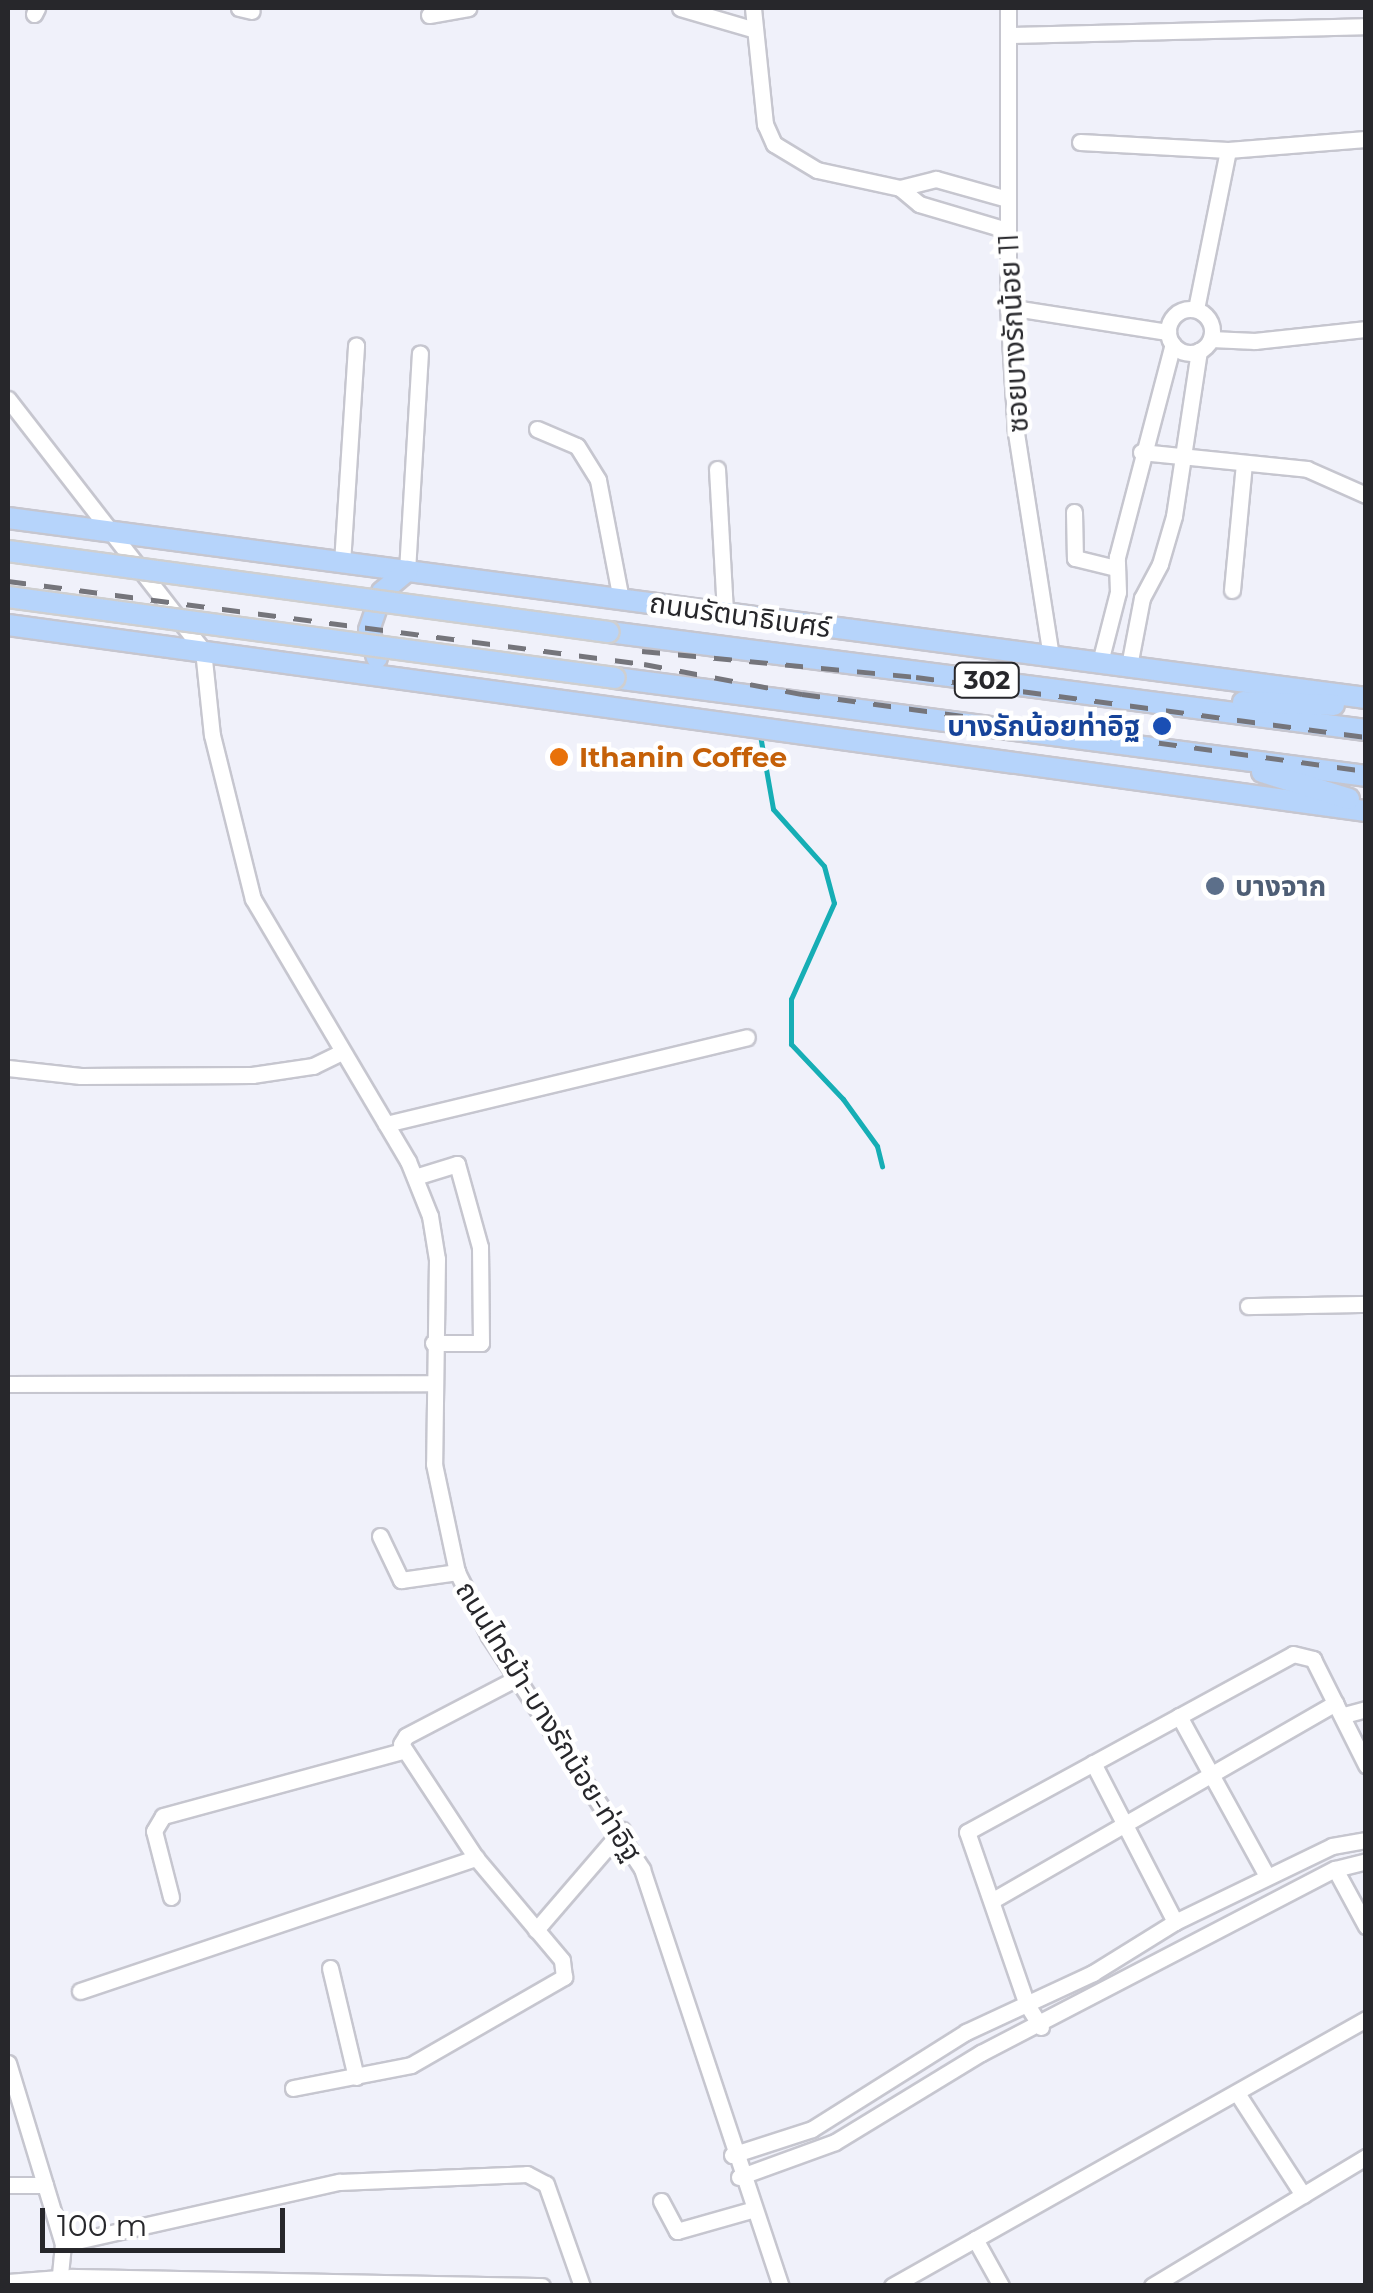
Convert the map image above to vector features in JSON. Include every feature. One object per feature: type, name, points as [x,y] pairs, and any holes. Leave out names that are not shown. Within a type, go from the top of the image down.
[{"type":"main road","name":"ถนนรัตนาธิเบศร์","points":[[8,518],[1366,698]]},
{"type":"main road","name":"ถนนรัตนาธิเบศร์","points":[[8,552],[1366,730]]},
{"type":"main road","points":[[390,674],[374,654],[369,630],[382,592],[407,570]]},
{"type":"main road","name":"302","points":[[8,597],[1366,776]]},
{"type":"main road","points":[[8,624],[1366,808]]},
{"type":"main road","points":[[1116,697],[1366,706]]},
{"type":"main road","points":[[1203,754],[1366,808]]},
{"type":"street","points":[[429,15],[468,8]]},
{"type":"street","points":[[680,8],[755,30]]},
{"type":"street","points":[[753,8],[765,124],[774,144],[817,170],[900,188],[936,179],[1007,198]]},
{"type":"street","name":"ซอยบางรักน้อย 11","points":[[1008,8],[1008,307],[1016,432],[1051,656]]},
{"type":"street","points":[[1009,35],[1366,26]]},
{"type":"street","points":[[1080,142],[1228,150],[1366,139]]},
{"type":"street","points":[[1196,310],[1228,150]]},
{"type":"street","points":[[900,188],[919,204],[1007,230]]},
{"type":"street","points":[[1008,307],[1205,345],[1366,328]]},
{"type":"street","points":[[1100,662],[1118,592],[1116,568],[1141,452],[1176,314],[1196,310],[1208,318],[1180,458],[1174,516],[1160,564],[1142,598],[1129,666]]},
{"type":"street","points":[[342,564],[356,345]]},
{"type":"street","points":[[407,570],[420,353]]},
{"type":"street","points":[[8,399],[203,650]]},
{"type":"street","points":[[537,430],[577,446],[598,480],[621,599]]},
{"type":"street","points":[[1141,452],[1307,469],[1366,495]]},
{"type":"street","points":[[1232,590],[1244,464]]},
{"type":"street","points":[[717,469],[725,613]]},
{"type":"street","points":[[1074,512],[1075,558],[1116,568]]},
{"type":"street","name":"ถนนไทรม้า-บางรักน้อย-ท่าอิฐ","points":[[203,650],[212,734],[248,883],[278,950],[415,1177],[437,1259],[431,1382],[438,1509],[457,1572],[517,1678],[622,1830],[654,1902],[732,2155],[781,2286]]},
{"type":"street","points":[[386,1124],[747,1037]]},
{"type":"street","points":[[8,1068],[82,1076],[252,1074],[312,1066],[342,1052]]},
{"type":"street","points":[[415,1177],[456,1164],[480,1247],[482,1344],[433,1343]]},
{"type":"street","points":[[1248,1306],[1366,1304]]},
{"type":"street","points":[[8,1384],[431,1382]]},
{"type":"street","points":[[380,1536],[401,1580],[457,1572]]},
{"type":"street","points":[[1041,2027],[1026,2005],[967,1832],[1304,1652],[1340,1709],[1366,1766]]},
{"type":"street","points":[[294,2088],[411,2065],[559,1982],[565,1965],[476,1858],[403,1751],[406,1736],[517,1678]]},
{"type":"street","points":[[993,1900],[1209,1774],[1340,1709],[1366,1709]]},
{"type":"street","points":[[1179,1716],[1267,1876]]},
{"type":"street","points":[[171,1897],[154,1830],[164,1816],[403,1751]]},
{"type":"street","points":[[1093,1763],[1174,1922]]},
{"type":"street","points":[[536,1930],[622,1830]]},
{"type":"street","points":[[732,2155],[826,2122],[904,2068],[1174,1922],[1332,1846],[1366,1840]]},
{"type":"street","points":[[80,1992],[476,1858]]},
{"type":"street","points":[[740,2177],[825,2147],[966,2062],[1041,2027],[1335,1868],[1366,1860]]},
{"type":"street","points":[[1335,1868],[1366,1926]]},
{"type":"street","points":[[330,1968],[356,2076]]},
{"type":"street","points":[[892,2286],[1239,2096],[1366,2019]]},
{"type":"street","points":[[8,2063],[10,2087],[46,2184],[63,2244],[59,2282]]},
{"type":"street","points":[[1239,2096],[1303,2195]]},
{"type":"street","points":[[1152,2286],[1366,2158]]},
{"type":"street","points":[[63,2244],[340,2182],[527,2174],[546,2184],[582,2286]]},
{"type":"street","points":[[8,2185],[46,2184]]},
{"type":"street","points":[[661,2200],[676,2231],[752,2210]]},
{"type":"street","points":[[975,2239],[1000,2286]]},
{"type":"street","points":[[8,2282],[542,2286]]},
{"type":"waterway","points":[[760,735],[773,809],[824,866],[834,903],[791,999],[791,1044],[843,1099],[877,1146],[882,1166]]},
{"type":"railway","points":[[8,581],[644,664],[802,694],[1366,771]]},
{"type":"railway","points":[[642,651],[916,677],[1366,737]]},
{"type":"place","name":"บางรักน้อยท่าอิฐ","points":[[1162,726]]},
{"type":"place","name":"Ithanin Coffee","points":[[559,757]]},
{"type":"place","name":"บางจาก","points":[[1215,886]]}]
